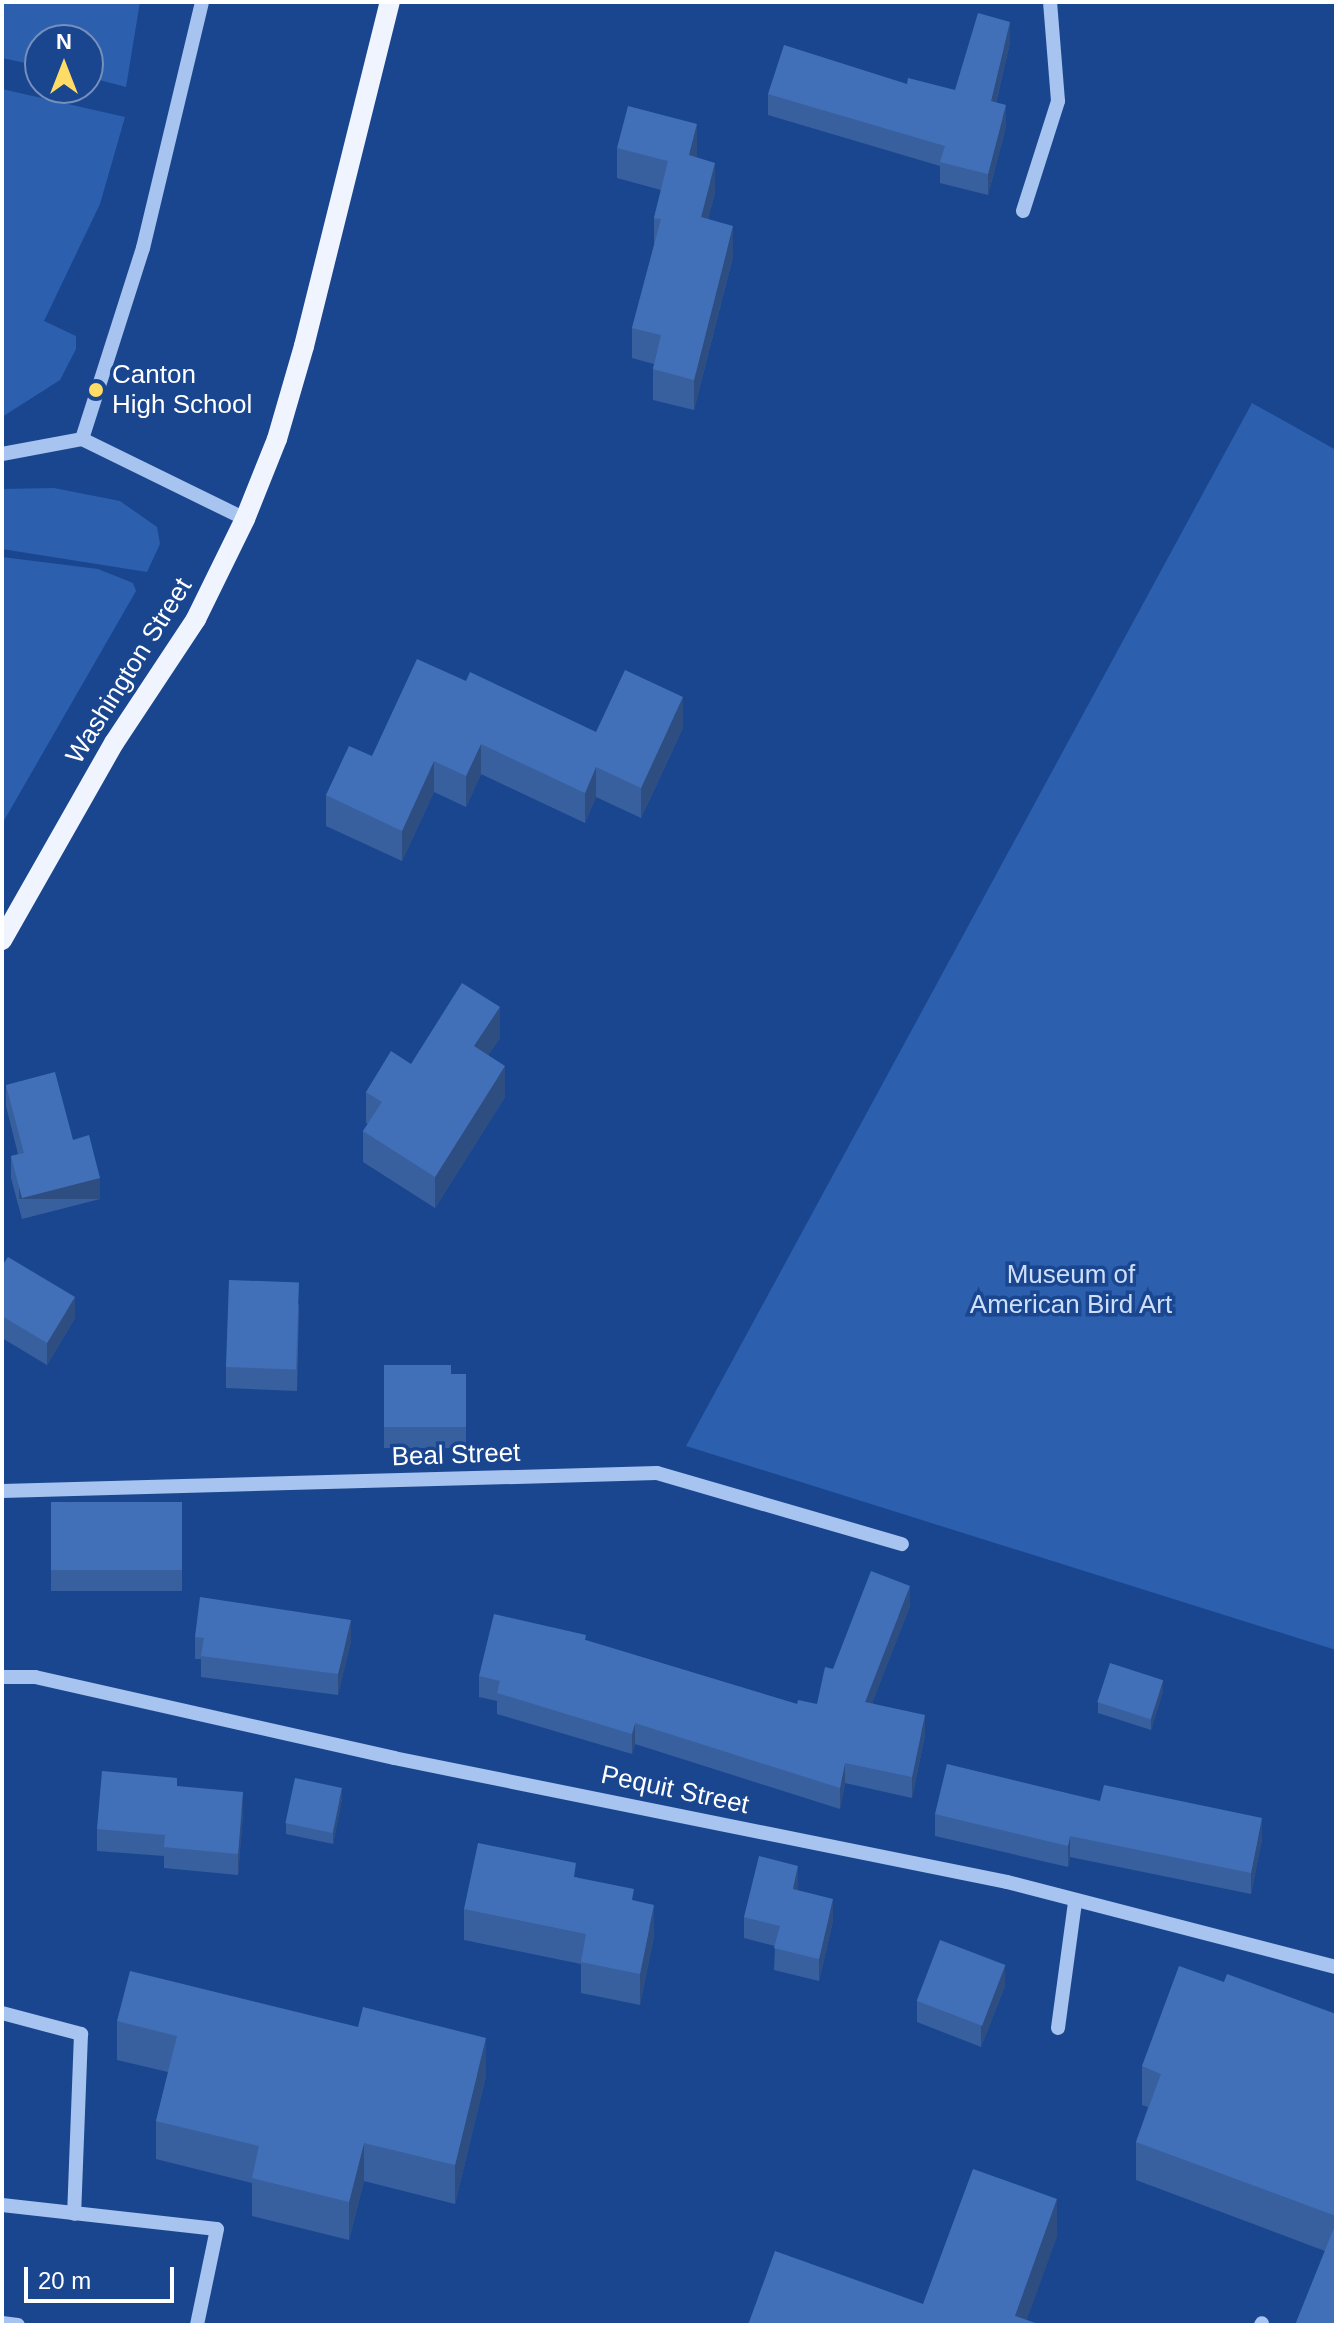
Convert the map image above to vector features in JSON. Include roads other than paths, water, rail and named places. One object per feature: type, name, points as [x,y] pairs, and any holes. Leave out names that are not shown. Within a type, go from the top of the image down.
[{"type":"main road","name":"Washington Street","points":[[2,940],[114,743],[196,619],[245,519],[277,439],[304,346],[390,2]]},
{"type":"street","points":[[82,439],[143,248],[202,2]]},
{"type":"street","points":[[1023,211],[1058,101],[1050,2]]},
{"type":"street","points":[[2,454],[82,439],[245,519]]},
{"type":"street","name":"Beal Street","points":[[2,1491],[657,1473],[902,1544]]},
{"type":"street","name":"Pequit Street","points":[[2,1677],[35,1677],[394,1758],[1007,1882],[1336,1967]]},
{"type":"street","points":[[1058,2028],[1075,1902]]},
{"type":"street","points":[[2,2013],[81,2034],[74,2214]]},
{"type":"street","points":[[2,2205],[217,2229],[197,2325]]},
{"type":"street","points":[[2,2323],[18,2325]]},
{"type":"place","name":"Canton High School","points":[[96,390]]},
{"type":"park label","name":"Museum of American Bird Art","points":[[1071,1290]]}]
